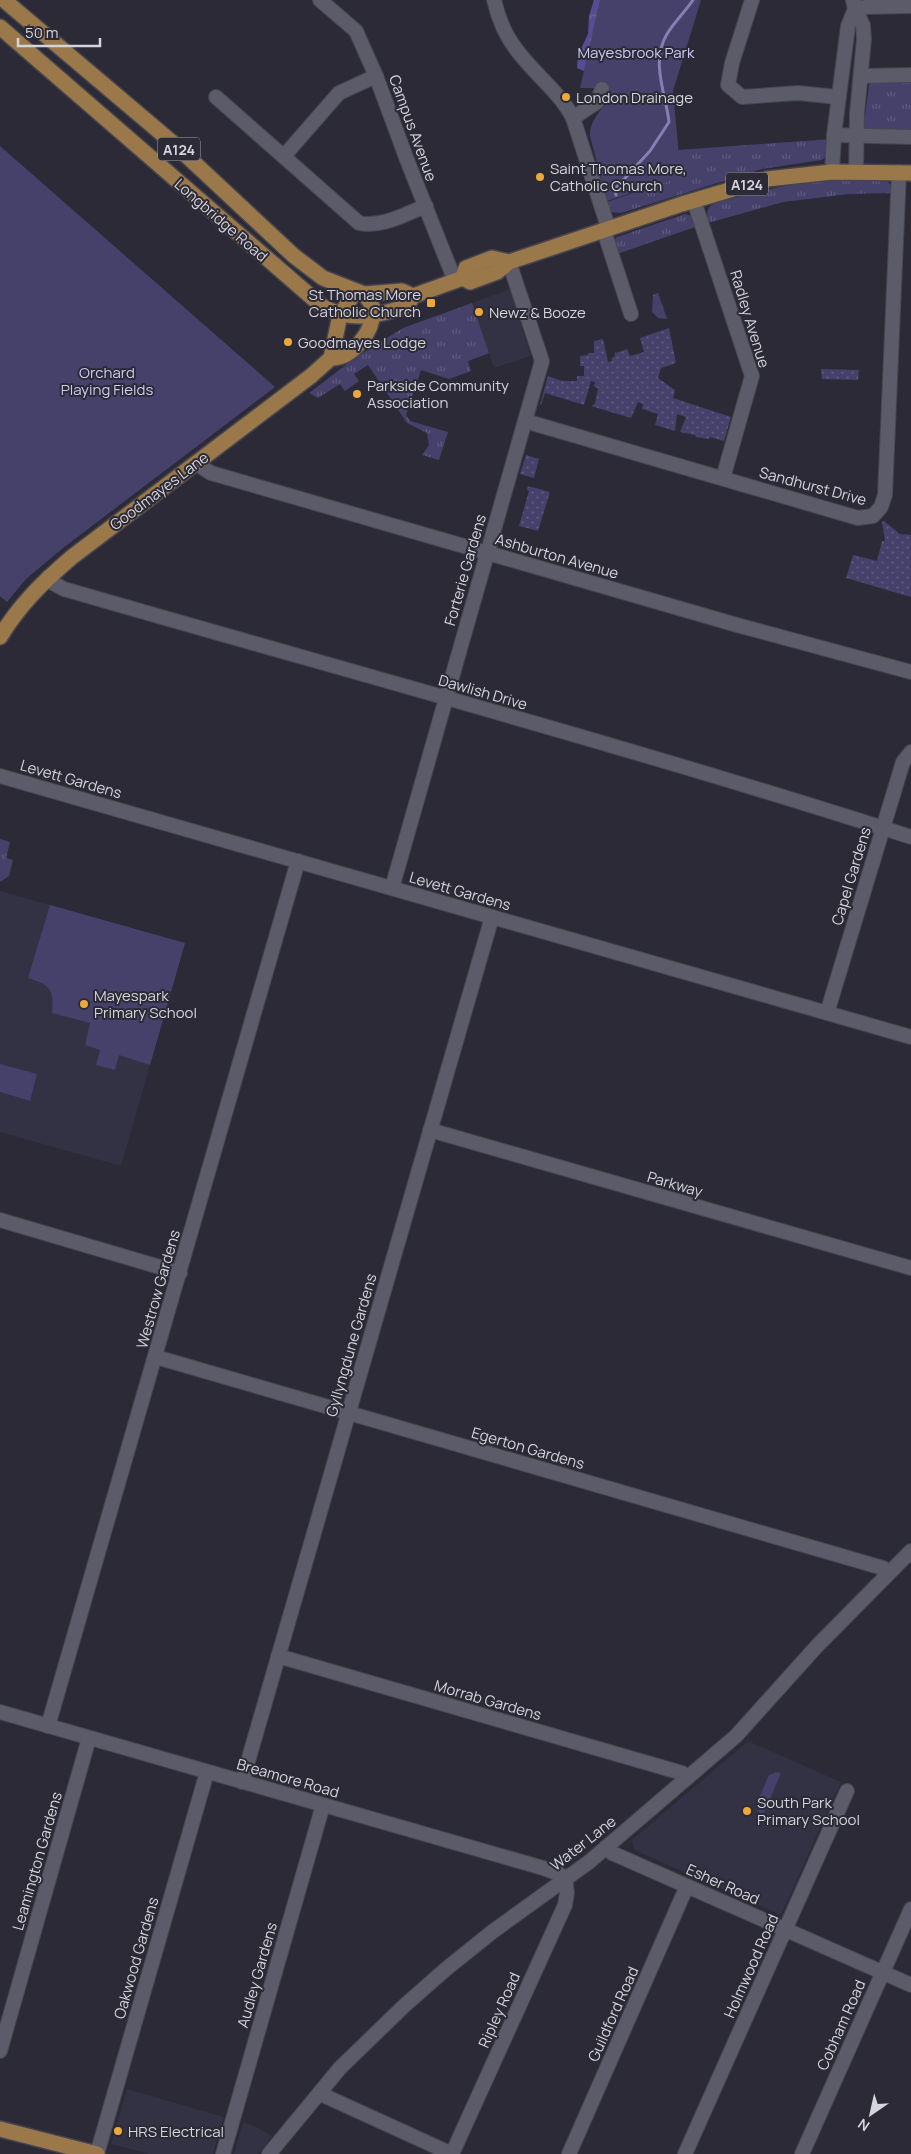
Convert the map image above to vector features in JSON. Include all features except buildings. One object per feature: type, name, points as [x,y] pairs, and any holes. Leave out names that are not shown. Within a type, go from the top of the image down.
[{"type":"main road","name":"Longbridge Road","points":[[4,0],[174,144],[294,256],[323,278],[359,293],[402,291],[413,296]]},
{"type":"main road","name":"Longbridge Road","points":[[0,27],[323,307],[340,314],[372,316],[407,306],[413,296],[459,280],[470,282],[497,272],[509,262],[767,179],[832,172],[905,173]]},
{"type":"main road","points":[[199,201],[215,182]]},
{"type":"main road","points":[[331,358],[340,314],[359,293],[371,304],[372,316]]},
{"type":"main road","name":"Goodmayes Lane","points":[[0,637],[25,600],[48,577],[331,358],[340,358],[358,345],[365,336],[372,316]]},
{"type":"main road","points":[[0,2129],[97,2154]]},
{"type":"street","name":"Campus Avenue","points":[[320,0],[356,31],[376,76],[426,206],[459,280]]},
{"type":"street","points":[[494,0],[500,22],[516,49],[558,95],[572,118],[631,314]]},
{"type":"street","points":[[752,0],[732,63],[728,85],[742,97],[798,93],[838,97]]},
{"type":"street","points":[[832,172],[838,97],[848,26],[854,4]]},
{"type":"street","points":[[854,4],[866,6],[911,6]]},
{"type":"street","points":[[854,4],[863,26],[864,39],[856,136],[856,171]]},
{"type":"street","points":[[861,76],[911,75]]},
{"type":"street","points":[[284,156],[339,93],[376,76]]},
{"type":"street","points":[[572,118],[597,102],[602,89]]},
{"type":"street","points":[[216,98],[359,223],[371,226],[426,206]]},
{"type":"street","points":[[834,135],[911,137]]},
{"type":"street","name":"Sandhurst Drive","points":[[525,421],[858,518],[872,516],[881,507],[885,495],[905,173]]},
{"type":"street","name":"Radley Avenue","points":[[694,201],[752,376],[723,478]]},
{"type":"street","name":"Forterie Gardens","points":[[392,888],[542,357],[509,262]]},
{"type":"street","name":"Ashburton Avenue","points":[[198,462],[211,473],[486,553],[911,672]]},
{"type":"street","name":"Dawlish Drive","points":[[48,577],[53,583],[64,588],[820,808],[911,837]]},
{"type":"street","name":"Capel Gardens","points":[[828,1013],[882,828],[903,762],[911,752]]},
{"type":"street","name":"Levett Gardens","points":[[0,776],[911,1038]]},
{"type":"street","name":"Westrow Gardens","points":[[48,1726],[298,861]]},
{"type":"street","name":"Gyllyngdune Gardens","points":[[242,1782],[492,917]]},
{"type":"street","name":"Parkway","points":[[430,1130],[911,1268]]},
{"type":"street","points":[[0,1220],[180,1273]]},
{"type":"street","name":"Egerton Gardens","points":[[156,1357],[883,1568],[888,1573]]},
{"type":"street","name":"Water Lane","points":[[269,2154],[320,2092],[364,2044],[446,1969],[606,1847],[736,1736],[817,1646],[911,1551]]},
{"type":"street","name":"Morrab Gardens","points":[[278,1656],[682,1772],[687,1778]]},
{"type":"street","name":"Breamore Road","points":[[0,1712],[543,1868],[566,1878]]},
{"type":"street","name":"Leamington Gardens","points":[[0,2051],[89,1738]]},
{"type":"street","name":"Oakwood Gardens","points":[[97,2154],[207,1772]]},
{"type":"street","name":"Holmwood Road","points":[[685,2154],[847,1791]]},
{"type":"street","name":"Audley Gardens","points":[[223,2154],[322,1805]]},
{"type":"street","name":"Esher Road","points":[[606,1847],[612,1853],[911,1985]]},
{"type":"street","name":"Ripley Road","points":[[452,2154],[565,1904],[567,1892],[566,1878]]},
{"type":"street","name":"Guildford Road","points":[[569,2154],[687,1886]]},
{"type":"street","name":"Cobham Road","points":[[802,2154],[911,1909]]},
{"type":"street","points":[[320,2092],[452,2154]]},
{"type":"shaded area","points":[[510,289],[531,356],[494,368],[472,303]]},
{"type":"shaded area","name":"Mayespark Primary School","points":[[0,891],[185,943],[121,1166],[0,1132]]},
{"type":"shaded area","name":"South Park Primary School","points":[[748,1741],[841,1782],[781,1915],[634,1850],[632,1840]]},
{"type":"shaded area","points":[[127,2089],[224,2117],[213,2154],[149,2154],[111,2144]]},
{"type":"shaded area","points":[[243,2122],[255,2126],[272,2136],[258,2154],[234,2154]]},
{"type":"green space","points":[[594,0],[605,0],[586,72],[577,68],[578,55],[588,34],[589,16]]},
{"type":"green space","name":"Mayesbrook Park","points":[[600,0],[701,0],[673,91],[681,177],[607,201],[590,136],[590,129],[605,104],[609,92],[594,88],[580,88]]},
{"type":"green space","points":[[870,78],[911,79],[911,130],[863,132]]},
{"type":"green space","points":[[832,139],[828,154],[822,160],[762,169],[621,213],[610,212],[604,203],[680,177],[678,150]]},
{"type":"green space","name":"Orchard Playing Fields","points":[[0,146],[275,387],[63,548],[26,579],[7,602],[0,596]]},
{"type":"green space","points":[[848,179],[888,182],[893,188],[893,193],[849,194],[783,202],[708,223],[707,215],[709,209],[715,203],[721,201],[779,187]]},
{"type":"green space","points":[[685,214],[692,216],[698,226],[614,255],[613,241],[617,237]]},
{"type":"green space","points":[[658,293],[667,319],[658,318],[652,312],[653,295]]},
{"type":"green space","points":[[472,303],[489,353],[468,361],[471,371],[449,379],[421,370],[406,415],[410,421],[448,432],[439,460],[422,455],[429,445],[427,433],[407,423],[368,365],[354,374],[359,381],[345,391],[340,384],[318,398],[309,393],[355,358],[403,328]]},
{"type":"green space","points":[[669,328],[676,363],[661,368],[658,378],[675,390],[673,398],[731,417],[724,441],[710,437],[709,439],[696,437],[695,435],[680,432],[686,417],[677,414],[675,431],[655,425],[658,414],[642,409],[643,404],[638,402],[631,418],[591,406],[595,404],[598,388],[594,387],[595,382],[591,381],[584,405],[545,393],[540,405],[548,376],[562,381],[577,381],[577,376],[584,376],[584,366],[580,366],[580,356],[594,353],[594,341],[603,339],[608,362],[612,361],[615,351],[616,353],[627,349],[630,356],[644,352],[640,338]]},
{"type":"green space","points":[[821,369],[859,370],[858,380],[822,379]]},
{"type":"green space","points":[[526,455],[539,459],[534,478],[520,474]]},
{"type":"green space","points":[[528,486],[550,492],[538,531],[519,526],[529,491],[527,490]]},
{"type":"green space","points":[[884,521],[900,534],[911,535],[911,597],[846,578],[853,555],[877,561],[882,541],[885,541],[882,522]]},
{"type":"green space","points":[[0,839],[10,842],[6,858],[13,860],[9,876],[0,882]]},
{"type":"green space","points":[[50,905],[185,943],[150,1065],[119,1055],[115,1070],[96,1065],[100,1050],[85,1045],[90,1023],[52,1013],[52,998],[49,989],[42,983],[28,978]]},
{"type":"green space","points":[[0,1064],[37,1074],[30,1101],[0,1092]]},
{"type":"green space","points":[[776,1772],[781,1773],[763,1815],[760,1814],[756,1805],[769,1775]]},
{"type":"waterway","points":[[616,195],[615,189],[650,151],[669,122],[660,78],[659,67],[662,45],[673,25],[693,0]]},
{"type":"place","name":"London Drainage","points":[[566,97]]},
{"type":"place","name":"Saint Thomas More, Catholic Church","points":[[540,177]]},
{"type":"place","name":"St Thomas More Catholic Church","points":[[431,303]]},
{"type":"place","name":"Newz & Booze","points":[[479,312]]},
{"type":"place","name":"Goodmayes Lodge","points":[[288,342]]},
{"type":"place","name":"Parkside Community Association","points":[[357,394]]},
{"type":"place","name":"Mayespark Primary School","points":[[84,1004]]},
{"type":"place","name":"South Park Primary School","points":[[747,1811]]},
{"type":"place","name":"HRS Electrical","points":[[118,2131]]}]
